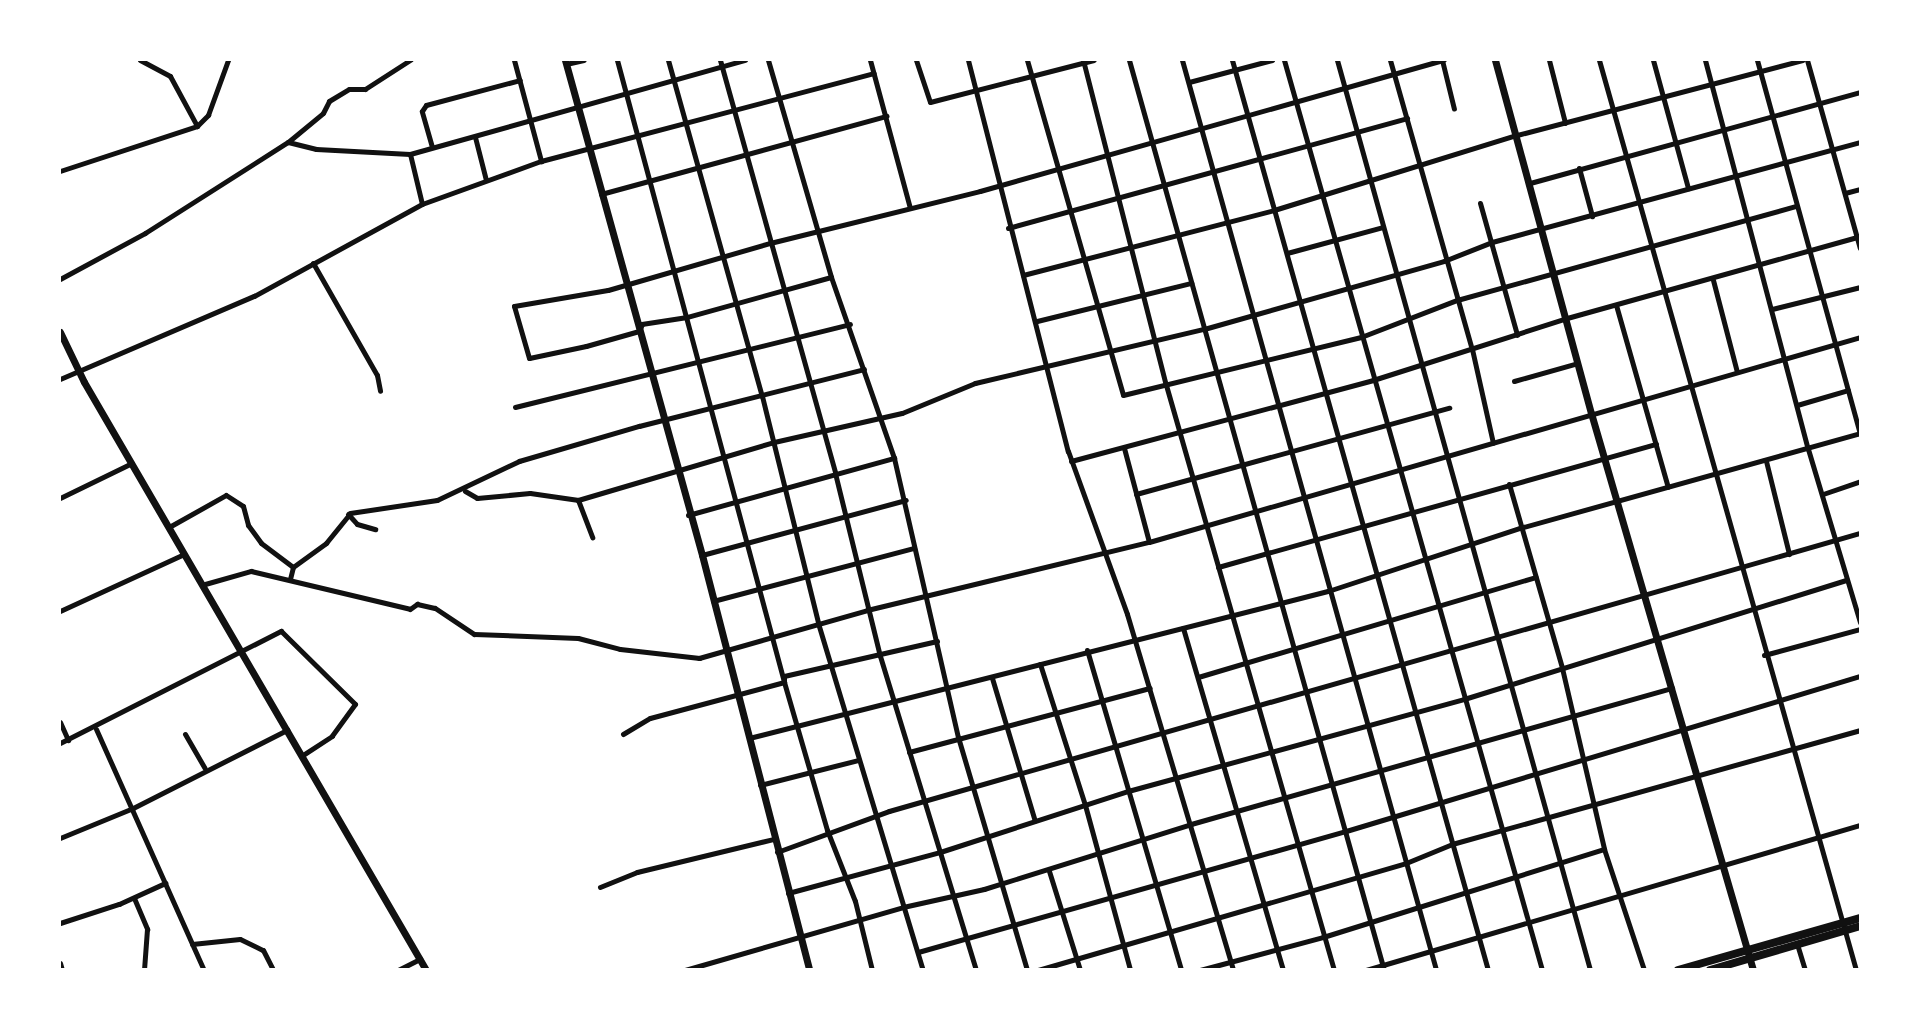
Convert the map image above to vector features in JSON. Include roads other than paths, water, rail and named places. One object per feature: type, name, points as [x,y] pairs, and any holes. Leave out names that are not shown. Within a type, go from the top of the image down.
[{"type":"main road","points":[[1678,970],[1797,944],[1845,927],[1860,918]]},
{"type":"main road","points":[[1710,970],[1748,955],[1845,927],[1860,926]]},
{"type":"street","points":[[140,60],[170,76],[197,126]]},
{"type":"street","points":[[60,171],[197,126],[208,115],[228,60]]},
{"type":"street","points":[[60,279],[145,233],[288,142],[323,113],[329,101],[349,89],[365,89],[410,60]]},
{"type":"street","points":[[514,60],[541,161]]},
{"type":"street","points":[[584,60],[566,62],[576,110],[629,285],[651,377],[688,514],[702,555],[723,649],[737,693],[809,970]]},
{"type":"street","points":[[617,60],[738,500],[783,682],[860,920],[872,968],[879,964]]},
{"type":"street","points":[[668,60],[786,486],[818,623],[923,970]]},
{"type":"street","points":[[288,142],[316,149],[410,154],[576,110],[721,63],[745,60]]},
{"type":"street","points":[[768,60],[831,277],[881,416],[906,500],[914,548],[958,737],[1027,970]]},
{"type":"street","points":[[870,60],[910,208]]},
{"type":"street","points":[[916,60],[930,102],[1094,60]]},
{"type":"street","points":[[968,60],[1008,228],[1037,321],[1071,461],[1150,688],[1233,970]]},
{"type":"street","points":[[1027,60],[1123,396],[1215,372],[1266,363],[1361,337],[1457,300],[1555,271],[1653,249],[1796,206]]},
{"type":"street","points":[[1129,60],[1383,967]]},
{"type":"street","points":[[1182,60],[1340,636],[1436,970]]},
{"type":"street","points":[[1232,60],[1488,970]]},
{"type":"street","points":[[1189,82],[1272,60]]},
{"type":"street","points":[[1284,60],[1309,148],[1319,195],[1410,513],[1453,651],[1464,699],[1542,970]]},
{"type":"street","points":[[1337,60],[1590,970]]},
{"type":"street","points":[[1390,60],[1422,166],[1444,261],[1472,349],[1493,443]]},
{"type":"street","points":[[639,331],[529,358],[519,331],[514,306],[573,299],[629,285],[770,243],[1202,130],[1443,60],[1454,109]]},
{"type":"street","points":[[1495,60],[1555,271],[1591,413],[1647,595],[1753,970]]},
{"type":"street","points":[[1549,60],[1565,123]]},
{"type":"street","points":[[1599,60],[1717,473],[1791,751],[1856,970]]},
{"type":"street","points":[[1653,60],[1688,188]]},
{"type":"street","points":[[1705,60],[1721,129],[1808,449],[1860,622]]},
{"type":"street","points":[[749,738],[893,700],[992,678],[1231,613],[1328,591],[1520,528],[1860,433],[1783,164],[1773,114],[1757,60]]},
{"type":"street","points":[[1023,275],[1274,211],[1517,135],[1614,111],[1759,69],[1805,60],[1859,237],[1860,248]]},
{"type":"street","points":[[1083,61],[1166,385],[1334,970]]},
{"type":"street","points":[[721,63],[781,290],[835,473],[867,610],[976,970]]},
{"type":"street","points":[[60,379],[254,296],[422,204],[541,161],[874,73]]},
{"type":"street","points":[[432,147],[422,111],[426,105],[520,80]]},
{"type":"street","points":[[1530,183],[1625,154],[1675,144],[1773,114],[1860,92]]},
{"type":"street","points":[[601,194],[887,116]]},
{"type":"street","points":[[1008,228],[1261,162],[1407,118]]},
{"type":"street","points":[[475,137],[486,180]]},
{"type":"street","points":[[465,491],[477,498],[530,493],[578,500],[774,442],[902,413],[975,383],[1204,329],[1444,261],[1492,242],[1860,142]]},
{"type":"street","points":[[410,154],[422,204]]},
{"type":"street","points":[[1579,168],[1592,216]]},
{"type":"street","points":[[1845,193],[1860,189]]},
{"type":"street","points":[[1480,203],[1517,335]]},
{"type":"street","points":[[1287,253],[1383,227]]},
{"type":"street","points":[[1071,461],[1373,380],[1567,318],[1713,281],[1859,237]]},
{"type":"street","points":[[313,264],[377,376],[380,391]]},
{"type":"street","points":[[639,331],[642,324],[687,317],[831,277]]},
{"type":"street","points":[[1713,281],[1737,372]]},
{"type":"street","points":[[1037,321],[1095,304],[1191,284]]},
{"type":"street","points":[[1772,309],[1860,287]]},
{"type":"street","points":[[1616,305],[1668,487]]},
{"type":"street","points":[[515,407],[651,377],[849,324]]},
{"type":"street","points":[[60,332],[79,371],[184,554],[205,584],[245,653],[426,970]]},
{"type":"street","points":[[205,584],[240,571],[290,579],[410,610],[417,604],[435,608],[474,634],[578,638],[674,657],[699,658],[867,610],[1104,554],[1207,526],[1860,337]]},
{"type":"street","points":[[1514,381],[1578,363]]},
{"type":"street","points":[[290,579],[293,567],[326,543],[348,514],[438,500],[465,491],[519,461],[663,420],[712,410],[809,381],[864,369]]},
{"type":"street","points":[[1797,405],[1848,390]]},
{"type":"street","points":[[1136,494],[1449,408]]},
{"type":"street","points":[[1218,567],[1269,556],[1509,484],[1551,476],[1604,457],[1656,444]]},
{"type":"street","points":[[1124,447],[1149,542]]},
{"type":"street","points":[[688,514],[894,458]]},
{"type":"street","points":[[1766,461],[1789,554]]},
{"type":"street","points":[[60,498],[132,463]]},
{"type":"street","points":[[1823,494],[1860,481]]},
{"type":"street","points":[[1509,484],[1562,668],[1604,849],[1644,970]]},
{"type":"street","points":[[169,527],[226,495],[243,506],[248,525],[261,544],[293,567]]},
{"type":"street","points":[[578,500],[592,537]]},
{"type":"street","points":[[702,555],[844,520],[906,500]]},
{"type":"street","points":[[348,514],[357,524],[375,529]]},
{"type":"street","points":[[777,852],[925,800],[973,790],[1860,533]]},
{"type":"street","points":[[713,601],[914,548]]},
{"type":"street","points":[[60,611],[184,554]]},
{"type":"street","points":[[1198,677],[1535,577]]},
{"type":"street","points":[[788,893],[891,862],[940,852],[1128,791],[1464,699],[1847,580]]},
{"type":"street","points":[[1183,628],[1283,970]]},
{"type":"street","points":[[1764,655],[1860,629]]},
{"type":"street","points":[[60,743],[96,729],[176,681],[245,653],[283,632],[355,704],[332,736],[303,755]]},
{"type":"street","points":[[783,682],[784,676],[824,665],[832,668],[937,640]]},
{"type":"street","points":[[1087,650],[1154,886],[1181,970]]},
{"type":"street","points":[[1040,664],[1086,805],[1097,856],[1130,970]]},
{"type":"street","points":[[918,952],[1013,928],[1249,856],[1346,831],[1860,676]]},
{"type":"street","points":[[992,678],[1035,821]]},
{"type":"street","points":[[623,734],[650,718],[783,682]]},
{"type":"street","points":[[909,752],[958,737],[981,736],[1055,712],[1150,688]]},
{"type":"street","points":[[685,970],[903,907],[1049,871],[1191,824],[1672,688]]},
{"type":"street","points":[[60,722],[68,740]]},
{"type":"street","points":[[96,729],[204,970]]},
{"type":"street","points":[[60,838],[133,808],[205,768],[287,730]]},
{"type":"street","points":[[1038,970],[1168,930],[1406,863],[1452,845],[1860,730]]},
{"type":"street","points":[[185,734],[205,768]]},
{"type":"street","points":[[760,785],[858,760]]},
{"type":"street","points":[[1366,970],[1860,824]]},
{"type":"street","points":[[600,887],[637,872],[773,839]]},
{"type":"street","points":[[1200,970],[1323,937],[1370,920],[1604,849]]},
{"type":"street","points":[[1049,871],[1080,970]]},
{"type":"street","points":[[60,923],[134,898],[165,883]]},
{"type":"street","points":[[134,898],[146,929],[144,970]]},
{"type":"street","points":[[192,944],[240,939],[263,950],[273,970]]},
{"type":"street","points":[[1797,944],[1805,970]]},
{"type":"street","points":[[398,970],[420,959]]},
{"type":"street","points":[[60,963],[62,970]]}]
